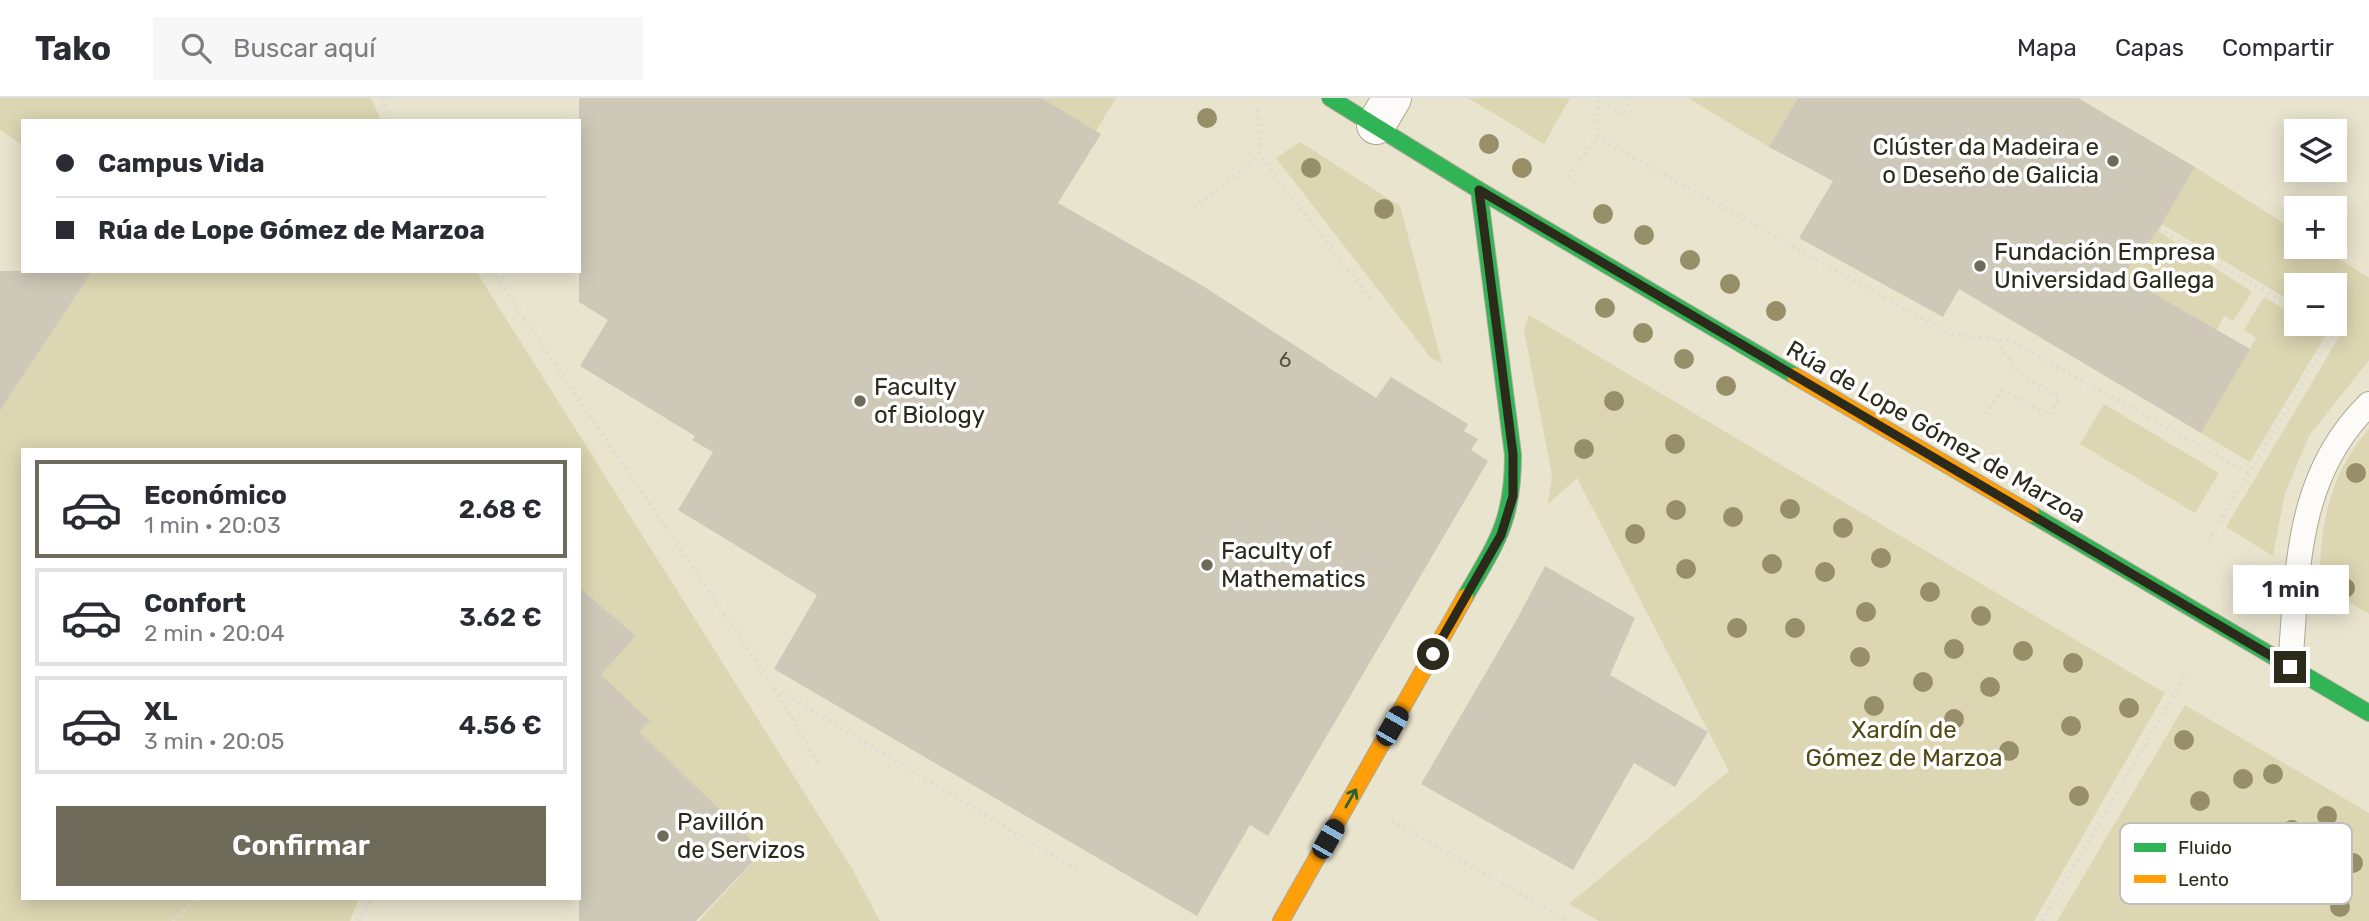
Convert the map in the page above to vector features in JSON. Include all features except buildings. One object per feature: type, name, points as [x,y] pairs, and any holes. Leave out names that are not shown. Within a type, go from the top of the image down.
[{"type":"street","name":"Rúa de Lope Gómez de Marzoa","points":[[1330,98],[1384,112],[1479,190],[2369,713]]},
{"type":"street","points":[[1282,921],[1501,535],[1513,496],[1513,454],[1479,190]]},
{"type":"lane","points":[[2290,667],[2300,538],[2326,458],[2369,404]]},
{"type":"path","points":[[383,98],[389,119]]},
{"type":"path","points":[[1568,177],[1597,137],[1598,100],[1625,116],[1630,98]]},
{"type":"path","points":[[1258,110],[1260,156],[1371,299]]},
{"type":"path","points":[[1597,137],[1950,334],[2011,341],[2249,473]]},
{"type":"path","points":[[1194,207],[1260,156]]},
{"type":"path","points":[[2159,229],[2284,302]]},
{"type":"path","points":[[493,273],[773,687],[818,763]]},
{"type":"path","points":[[2208,541],[2330,336]]},
{"type":"path","points":[[1986,415],[2002,390],[2050,415],[2060,397],[2018,374],[1996,339]]},
{"type":"path","points":[[2042,921],[2185,676]]},
{"type":"path","points":[[773,687],[1080,872]]},
{"type":"path","points":[[1352,797],[1567,921]]},
{"type":"path","points":[[173,921],[194,900]]},
{"type":"path","points":[[358,921],[371,900]]},
{"type":"green space","points":[[0,98],[371,98],[380,119],[21,119],[21,144],[0,130]]},
{"type":"green space","points":[[1042,98],[1116,98],[1096,131]]},
{"type":"green space","points":[[1468,98],[1570,98],[1544,144]]},
{"type":"green space","points":[[1688,98],[1798,98],[1769,147]]},
{"type":"green space","points":[[1300,142],[1400,206],[1442,363],[1431,358],[1276,158]]},
{"type":"green space","points":[[2195,167],[2284,223],[2284,259],[2340,259],[2369,278],[2369,360],[2309,436],[2285,493],[2273,556],[2226,527],[2340,336],[2347,336],[2347,273],[2284,273],[2284,297],[2162,224]]},
{"type":"green space","points":[[2158,231],[2252,292],[2233,321],[2224,316],[2217,330],[2100,262]]},
{"type":"green space","points":[[91,273],[477,273],[851,867],[880,921],[699,921],[763,851],[599,821],[601,675],[636,636],[581,589],[581,448],[21,448],[21,900],[358,900],[350,921],[0,921],[0,411]]},
{"type":"green space","points":[[2264,297],[2284,309],[2284,336],[2325,336],[2250,462],[2201,433],[2256,338],[2244,330]]},
{"type":"green space","name":"Xardín de Gómez de Marzoa","points":[[1529,315],[2165,693],[2034,921],[1599,921],[1569,904],[1729,771],[1577,478],[1548,504],[1552,475],[1524,330]]},
{"type":"green space","points":[[2104,404],[2219,473],[2195,513],[2080,444]]},
{"type":"green space","points":[[2369,429],[2369,614],[2319,584],[2322,542],[2329,502],[2344,464]]},
{"type":"green space","points":[[2185,705],[2369,813],[2369,921],[2057,921]]},
{"type":"traffic: fast","points":[[1330,98],[1479,190],[1795,376]]},
{"type":"traffic: fast","points":[[1465,597],[1501,530],[1510,497],[1513,455],[1479,190]]},
{"type":"traffic: fast","points":[[2031,514],[2369,713]]},
{"type":"traffic: slow","points":[[1795,376],[2031,514]]},
{"type":"traffic: slow","points":[[1281,921],[1465,597]]},
{"type":"place","name":"Clúster da Madeira e o Deseño de Galicia","points":[[2113,161]]},
{"type":"place","name":"Fundación Empresa Universidad Gallega","points":[[1980,266]]},
{"type":"place","name":"Faculty of Biology","points":[[860,401]]},
{"type":"place","name":"Faculty of Mathematics","points":[[1207,565]]},
{"type":"place","name":"Pavillón de Servizos","points":[[663,836]]},
{"type":"route","points":[[1433,654],[1501,535],[1513,496],[1513,454],[1489,251],[1479,190],[2290,667]]}]
